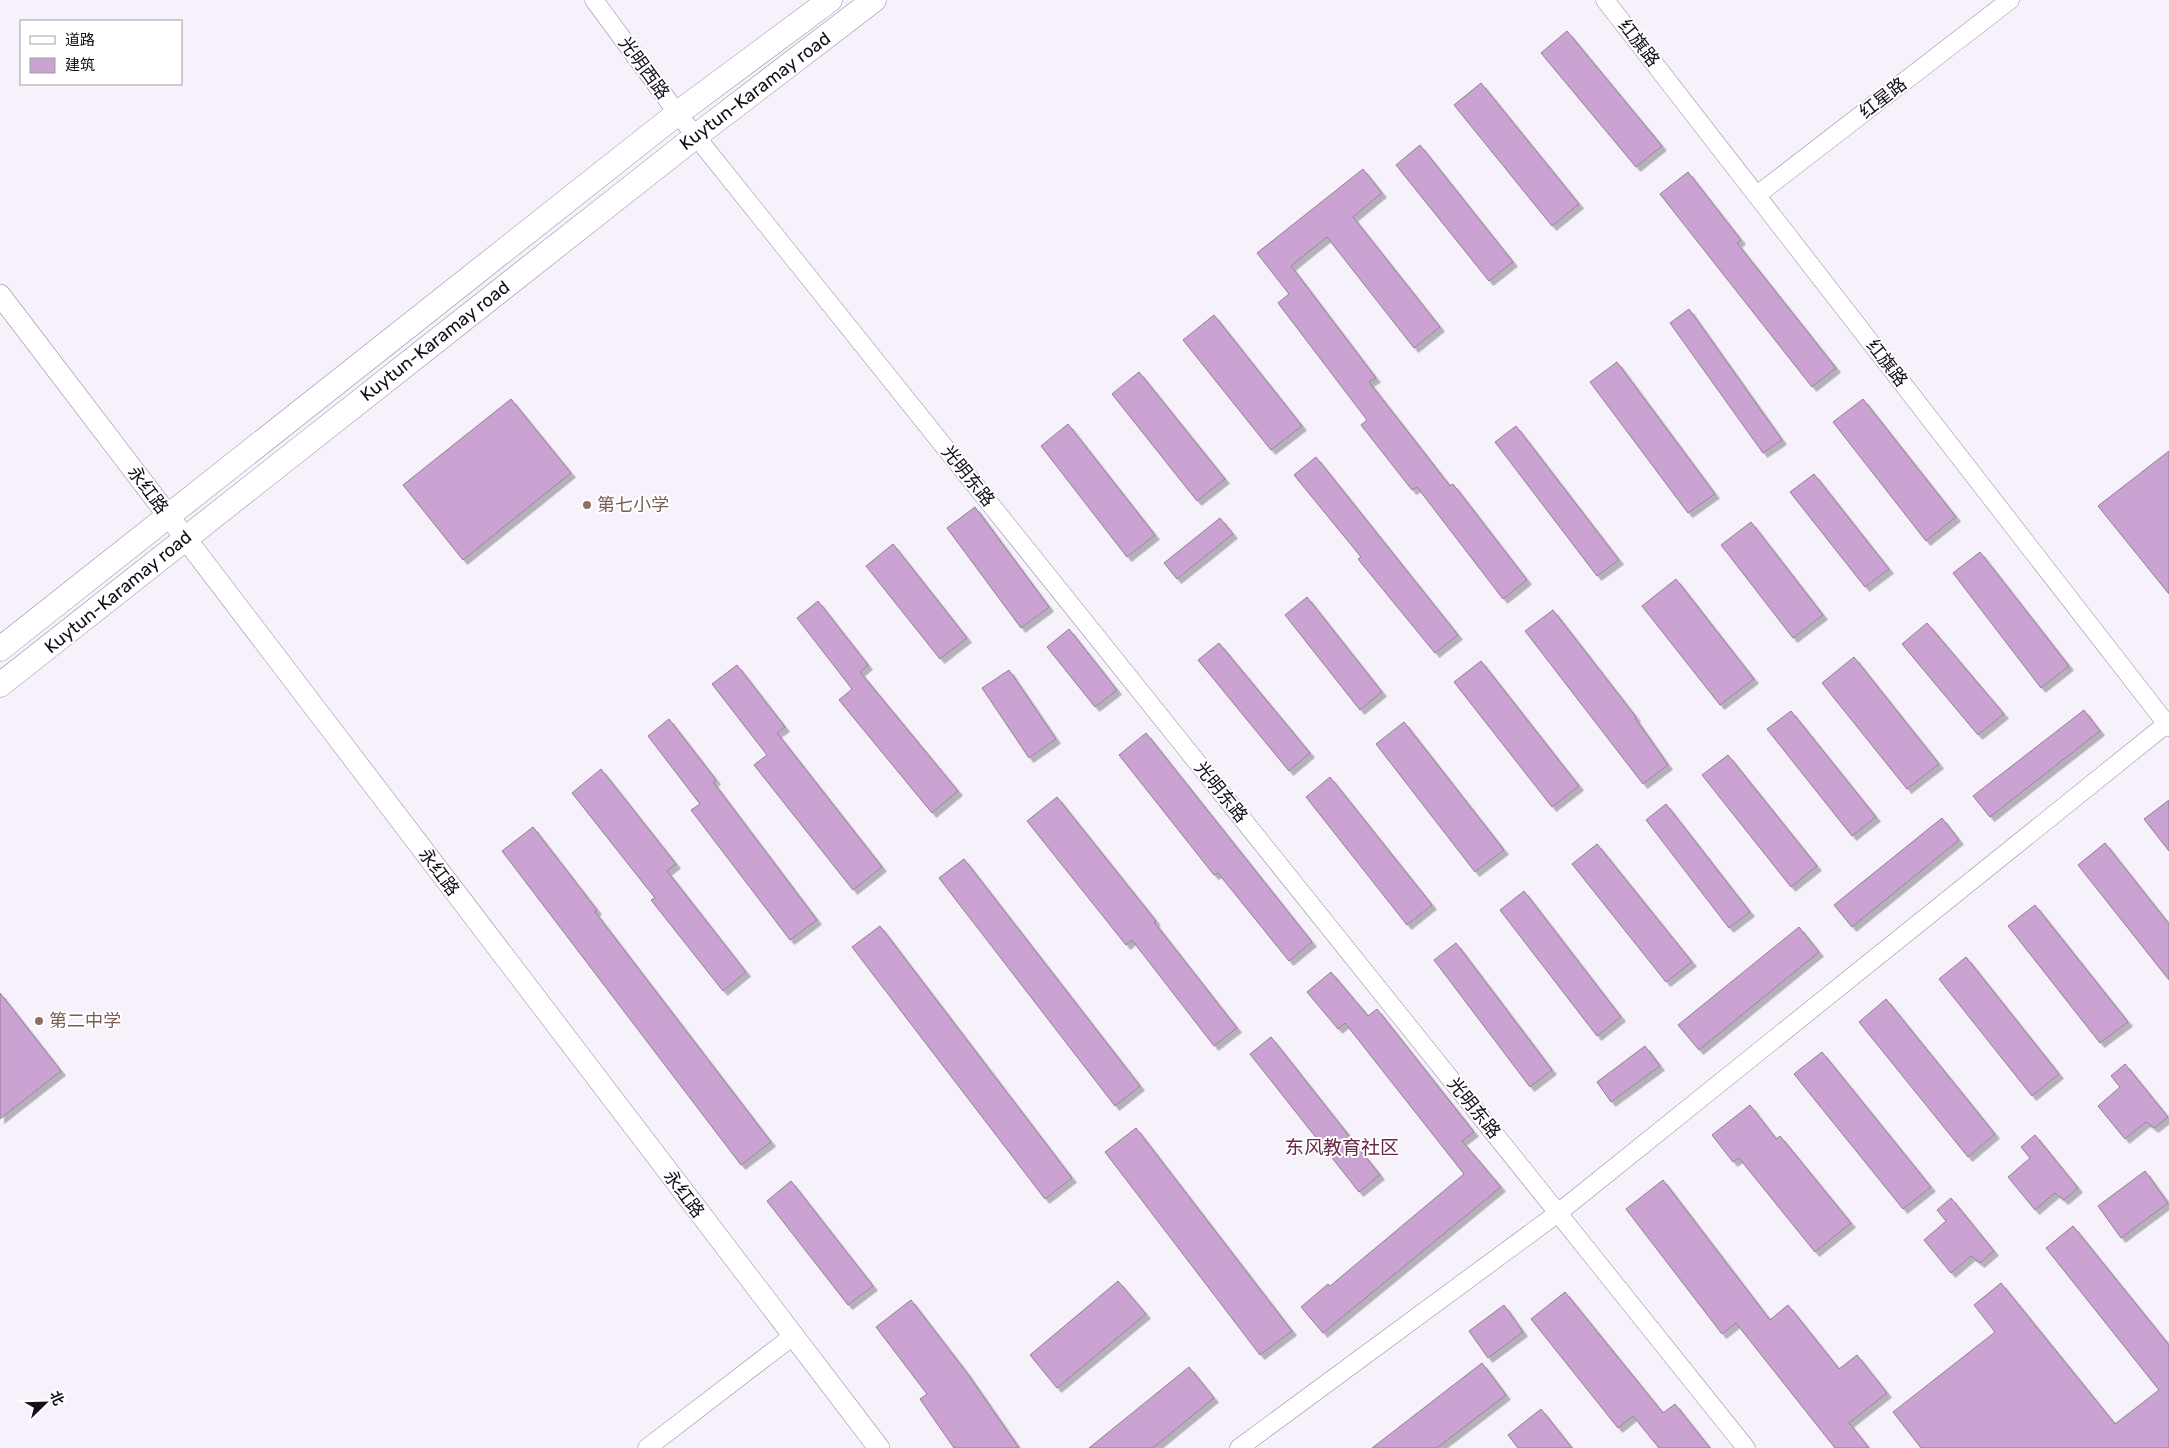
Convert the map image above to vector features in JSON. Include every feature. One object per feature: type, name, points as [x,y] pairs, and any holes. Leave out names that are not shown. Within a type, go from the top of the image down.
[{"type":"main road","name":"Kuytun-Karamay road","points":[[0,649],[678,114],[830,0]]},
{"type":"main road","name":"Kuytun-Karamay road","points":[[0,685],[696,136],[874,0]]},
{"type":"street","name":"光明西路","points":[[594,0],[696,136]]},
{"type":"street","name":"红旗路","points":[[1605,0],[2168,724]]},
{"type":"street","name":"红星路","points":[[1757,195],[2010,0]]},
{"type":"street","name":"光明东路","points":[[696,136],[1746,1448]]},
{"type":"street","name":"永红路","points":[[0,295],[879,1448]]},
{"type":"street","points":[[1239,1448],[1558,1213],[2168,724]]},
{"type":"street","points":[[647,1448],[792,1336]]},
{"type":"building","points":[[1567,31],[1662,146],[1636,167],[1541,53]]},
{"type":"building","points":[[1481,83],[1579,204],[1552,226],[1454,105]]},
{"type":"building","points":[[1420,145],[1513,262],[1489,281],[1396,165]]},
{"type":"building","points":[[1363,169],[1382,193],[1353,217],[1440,327],[1414,348],[1327,237],[1291,266],[1376,378],[1369,382],[1450,486],[1453,484],[1527,580],[1503,599],[1417,487],[1412,490],[1361,425],[1367,420],[1278,303],[1289,294],[1257,253]]},
{"type":"building","points":[[1688,172],[1741,240],[1737,243],[1836,368],[1812,387],[1660,194]]},
{"type":"building","points":[[1689,309],[1782,440],[1763,453],[1670,323]]},
{"type":"building","points":[[1214,315],[1302,426],[1271,450],[1183,340]]},
{"type":"building","points":[[1617,362],[1715,494],[1688,513],[1590,382]]},
{"type":"building","points":[[1139,372],[1225,479],[1197,501],[1112,394]]},
{"type":"building","points":[[511,399],[571,473],[463,560],[403,485]]},
{"type":"building","points":[[1863,399],[1956,517],[1926,541],[1833,422]]},
{"type":"building","points":[[1068,424],[1155,535],[1127,557],[1041,446]]},
{"type":"building","points":[[1516,426],[1619,560],[1597,576],[1495,442]]},
{"type":"building","points":[[2169,451],[2169,594],[2098,506]]},
{"type":"building","points":[[1316,457],[1458,635],[1435,653],[1358,559],[1361,557],[1294,475]]},
{"type":"building","points":[[1814,474],[1889,569],[1865,587],[1790,492]]},
{"type":"building","points":[[975,507],[1049,607],[1021,628],[947,528]]},
{"type":"building","points":[[1220,518],[1233,534],[1177,579],[1164,563]]},
{"type":"building","points":[[1751,522],[1823,615],[1793,638],[1721,545]]},
{"type":"building","points":[[893,544],[967,638],[940,659],[866,566]]},
{"type":"building","points":[[1980,552],[2069,666],[2041,688],[1953,573]]},
{"type":"building","points":[[1676,579],[1754,679],[1720,705],[1642,606]]},
{"type":"building","points":[[1307,597],[1382,692],[1360,710],[1285,615]]},
{"type":"building","points":[[818,601],[868,665],[860,672],[958,791],[932,813],[839,700],[852,689],[797,618]]},
{"type":"building","points":[[1553,610],[1636,717],[1668,765],[1643,784],[1525,631]]},
{"type":"building","points":[[1927,623],[2004,714],[1978,735],[1902,644]]},
{"type":"building","points":[[1069,629],[1117,690],[1095,707],[1047,647]]},
{"type":"building","points":[[1219,643],[1310,753],[1289,771],[1198,660]]},
{"type":"building","points":[[1854,657],[1939,764],[1907,789],[1822,683]]},
{"type":"building","points":[[1481,661],[1579,786],[1552,807],[1454,682]]},
{"type":"building","points":[[737,665],[785,727],[777,733],[882,867],[853,890],[754,765],[767,755],[712,684]]},
{"type":"building","points":[[1009,670],[1056,739],[1029,758],[982,688]]},
{"type":"building","points":[[2084,710],[2100,731],[1990,817],[1973,796]]},
{"type":"building","points":[[1791,711],[1876,817],[1852,836],[1767,729]]},
{"type":"building","points":[[669,719],[716,780],[713,782],[817,920],[790,940],[691,810],[700,804],[648,736]]},
{"type":"building","points":[[1404,722],[1504,850],[1475,872],[1376,744]]},
{"type":"building","points":[[1146,733],[1312,942],[1289,961],[1218,873],[1214,875],[1119,755]]},
{"type":"building","points":[[1728,755],[1817,866],[1791,887],[1702,775]]},
{"type":"building","points":[[601,769],[676,864],[667,871],[746,972],[723,991],[651,900],[655,898],[572,793]]},
{"type":"building","points":[[1330,777],[1432,905],[1407,925],[1306,797]]},
{"type":"building","points":[[1057,797],[1156,921],[1154,922],[1237,1028],[1214,1046],[1132,940],[1126,945],[1027,821]]},
{"type":"building","points":[[2169,800],[2169,851],[2144,819]]},
{"type":"building","points":[[1666,804],[1750,912],[1729,928],[1646,820]]},
{"type":"building","points":[[1942,818],[1959,840],[1852,927],[1834,905]]},
{"type":"building","points":[[533,827],[597,910],[595,912],[771,1142],[741,1165],[502,851]]},
{"type":"building","points":[[2105,843],[2169,924],[2169,980],[2078,865]]},
{"type":"building","points":[[1597,844],[1692,962],[1666,982],[1572,864]]},
{"type":"building","points":[[964,859],[1140,1086],[1115,1106],[939,878]]},
{"type":"building","points":[[1524,891],[1621,1017],[1597,1036],[1500,910]]},
{"type":"building","points":[[2035,905],[2128,1022],[2100,1043],[2008,926]]},
{"type":"building","points":[[880,926],[1072,1178],[1045,1199],[852,947]]},
{"type":"building","points":[[1799,927],[1819,952],[1699,1050],[1678,1025]]},
{"type":"building","points":[[1456,943],[1552,1070],[1530,1087],[1434,960]]},
{"type":"building","points":[[1966,957],[2059,1074],[2032,1096],[1939,979]]},
{"type":"building","points":[[1331,972],[1368,1016],[1377,1009],[1474,1132],[1462,1141],[1501,1187],[1323,1333],[1301,1307],[1328,1284],[1330,1286],[1464,1174],[1345,1023],[1338,1029],[1307,992]]},
{"type":"building","points":[[0,993],[61,1071],[0,1119]]},
{"type":"building","points":[[1886,999],[1995,1134],[1968,1157],[1859,1022]]},
{"type":"building","points":[[1271,1037],[1380,1175],[1359,1192],[1250,1054]]},
{"type":"building","points":[[1645,1046],[1660,1066],[1611,1102],[1597,1082]]},
{"type":"building","points":[[1822,1052],[1931,1187],[1903,1209],[1794,1074]]},
{"type":"building","points":[[2125,1064],[2168,1117],[2154,1128],[2146,1122],[2125,1139],[2098,1106],[2120,1087],[2111,1076]]},
{"type":"building","points":[[1750,1105],[1776,1139],[1780,1136],[1851,1223],[1815,1252],[1739,1158],[1733,1162],[1712,1135]]},
{"type":"building","points":[[1136,1128],[1292,1331],[1260,1355],[1105,1152]]},
{"type":"building","points":[[2035,1135],[2078,1188],[2064,1200],[2055,1193],[2035,1210],[2008,1177],[2030,1158],[2021,1147]]},
{"type":"building","points":[[2145,1171],[2168,1203],[2121,1238],[2098,1206]]},
{"type":"building","points":[[1663,1180],[1770,1320],[1788,1305],[1839,1369],[1857,1355],[1887,1393],[1849,1423],[1869,1448],[1835,1448],[1736,1323],[1722,1334],[1626,1209]]},
{"type":"building","points":[[791,1181],[873,1286],[848,1305],[767,1201]]},
{"type":"building","points":[[1951,1198],[1994,1251],[1980,1263],[1971,1256],[1951,1273],[1924,1240],[1946,1221],[1937,1210]]},
{"type":"building","points":[[2073,1226],[2169,1345],[2169,1448],[1921,1448],[1893,1412],[1995,1332],[1974,1305],[2001,1283],[2115,1424],[2159,1390],[2046,1248]]},
{"type":"building","points":[[1118,1281],[1146,1314],[1057,1388],[1030,1355]]},
{"type":"building","points":[[1565,1292],[1663,1413],[1675,1404],[1710,1448],[1659,1448],[1633,1416],[1618,1428],[1531,1319]]},
{"type":"building","points":[[911,1300],[967,1373],[1019,1448],[954,1448],[920,1399],[927,1394],[876,1327]]},
{"type":"building","points":[[1504,1305],[1523,1332],[1488,1358],[1469,1331]]},
{"type":"building","points":[[1482,1363],[1506,1395],[1437,1448],[1372,1448]]},
{"type":"building","points":[[1189,1367],[1214,1398],[1153,1448],[1089,1448]]},
{"type":"building","points":[[1541,1409],[1572,1448],[1518,1448],[1508,1435]]},
{"type":"place","name":"第七小学","points":[[587,505]]},
{"type":"place","name":"第二中学","points":[[39,1021]]},
{"type":"district","name":"东风教育社区","points":[[1342,1147]]}]
